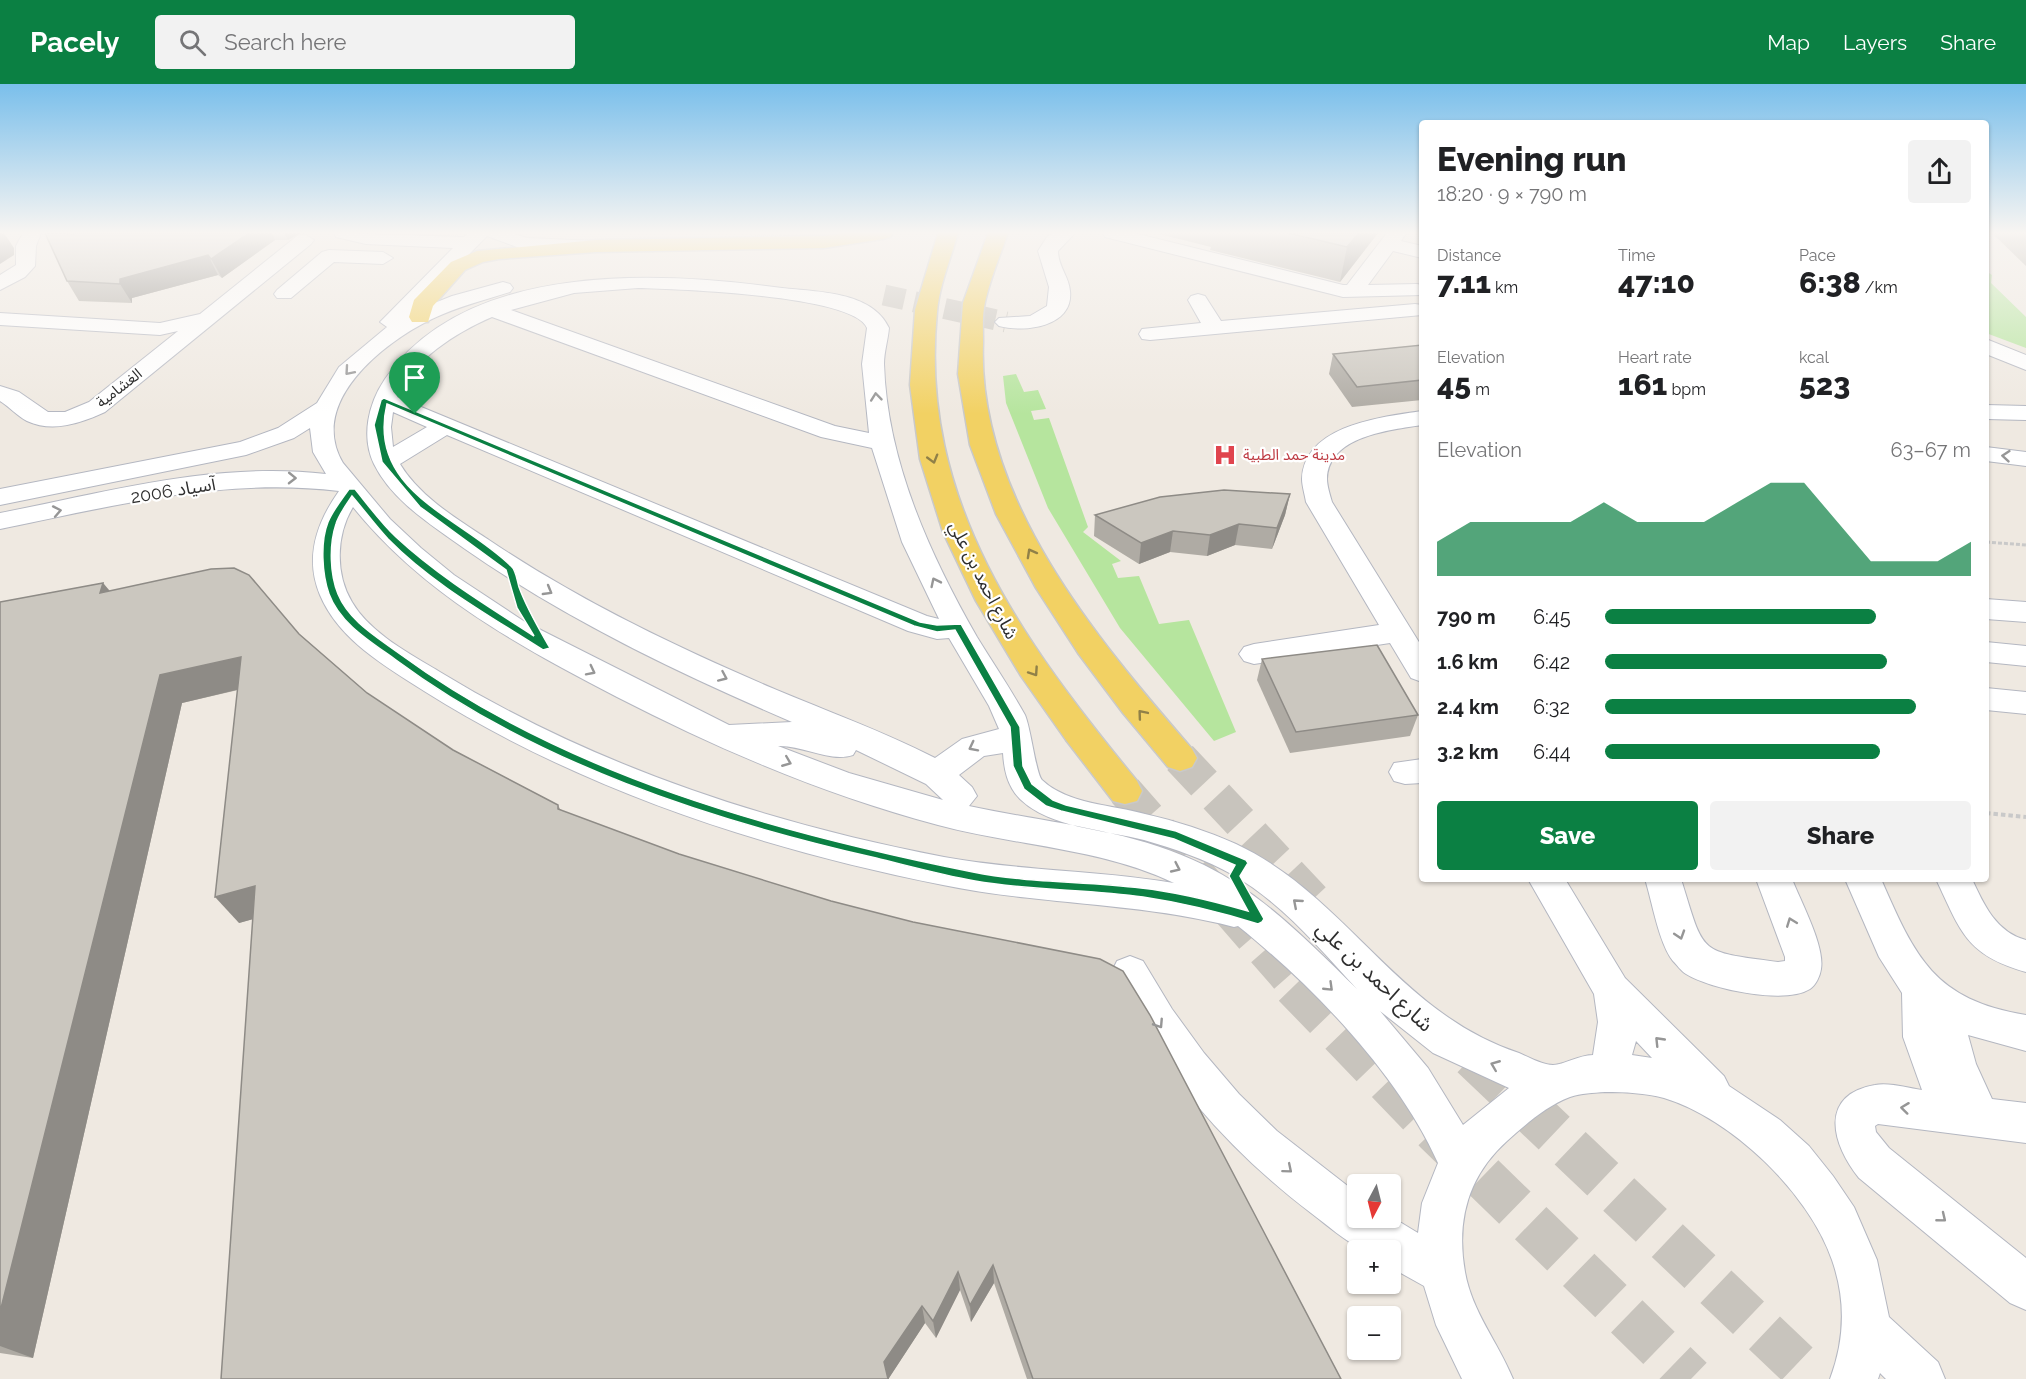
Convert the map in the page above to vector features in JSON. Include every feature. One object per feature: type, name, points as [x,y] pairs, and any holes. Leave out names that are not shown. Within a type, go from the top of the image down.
[{"type":"main road","points":[[420,317],[422,305],[433,293]]},
{"type":"main road","name":"شارع احمد بن علي","points":[[929,293],[919,353],[923,414],[941,488],[972,564],[1020,650],[1084,741],[1125,791]]},
{"type":"main road","points":[[975,293],[968,346],[974,409],[988,459],[1011,514],[1051,590],[1108,671],[1180,758]]},
{"type":"street","name":"الغشامية","points":[[0,393],[15,399],[36,416],[52,419],[75,416],[104,402],[164,339],[209,315],[236,293]]},
{"type":"street","points":[[380,342],[391,322],[422,293]]},
{"type":"street","points":[[483,293],[455,302],[420,317],[380,342],[345,375],[327,407],[322,434],[324,451],[391,537],[421,564],[546,648],[725,737],[861,790],[926,810],[1136,853],[1194,876],[1258,919],[1363,1019],[1402,1062],[1429,1101],[1460,1164]]},
{"type":"street","points":[[546,293],[492,309],[426,348],[400,374],[384,400],[378,425],[386,462],[423,506],[509,568],[616,628],[903,756],[949,786]]},
{"type":"street","points":[[781,293],[858,308],[872,317],[878,328],[873,361],[876,403],[884,443],[904,516],[957,627],[1009,714],[1017,740],[1022,777],[1036,794],[1050,803],[1176,835],[1238,869],[1258,919]]},
{"type":"street","points":[[1006,322],[1026,324],[1038,321],[1058,304],[1060,293]]},
{"type":"street","points":[[1364,293],[1419,300]]},
{"type":"street","points":[[1198,300],[1215,328]]},
{"type":"street","points":[[1150,334],[1215,328],[1419,300]]},
{"type":"street","points":[[492,309],[829,432],[884,443]]},
{"type":"street","points":[[0,319],[164,339]]},
{"type":"street","points":[[1989,347],[2026,363]]},
{"type":"street","points":[[384,400],[918,624],[937,628],[957,627]]},
{"type":"street","name":"آسياد 2006","points":[[0,497],[267,441],[294,428],[327,407]]},
{"type":"street","points":[[1989,412],[2021,416]]},
{"type":"street","points":[[1419,419],[1375,426],[1347,436],[1326,450],[1315,469],[1314,479],[1319,502],[1419,666]]},
{"type":"street","points":[[386,462],[444,427]]},
{"type":"street","points":[[0,485],[44,473],[206,452],[214,460],[263,451],[273,454],[274,457],[262,468],[213,477],[189,486]]},
{"type":"street","points":[[1989,454],[2026,459]]},
{"type":"street","name":"آسياد 2006","points":[[0,521],[189,486],[274,478],[350,487]]},
{"type":"street","points":[[350,487],[332,523],[327,553],[328,579],[343,611],[370,639],[436,685],[539,741],[607,771],[716,811],[868,854],[1007,882],[1106,889],[1177,898],[1258,919]]},
{"type":"street","points":[[0,533],[39,532],[226,496]]},
{"type":"street","points":[[509,568],[522,608],[546,648]]},
{"type":"street","points":[[1989,609],[2025,614]]},
{"type":"street","points":[[1254,654],[1398,632]]},
{"type":"street","points":[[1989,652],[2026,656]]},
{"type":"street","points":[[725,737],[771,733],[815,738],[949,786],[1166,841],[1192,849],[1238,869]]},
{"type":"street","points":[[949,786],[975,745],[993,740],[1017,740]]},
{"type":"street","name":"شارع احمد بن علي","points":[[1238,869],[1269,880],[1303,908],[1414,1017],[1435,1033],[1483,1060],[1551,1083]]},
{"type":"street","points":[[1548,882],[1612,990],[1668,1050],[1732,1110],[1786,1152],[1829,1206],[1858,1267],[1865,1297],[1867,1328],[1863,1354],[1854,1379]]},
{"type":"street","points":[[1664,882],[1684,947],[1698,962],[1719,971],[1788,979],[1802,972],[1804,957],[1775,882]]},
{"type":"street","points":[[1864,882],[1897,955],[1935,997],[1987,1026],[2026,1033]]},
{"type":"street","points":[[1956,882],[1983,936],[2003,950],[2026,956]]},
{"type":"street","points":[[1130,973],[1149,1009],[1185,1062],[1229,1115],[1265,1149],[1347,1214],[1393,1244],[1441,1270]]},
{"type":"street","points":[[1605,1072],[1613,1058],[1619,1025],[1612,990]]},
{"type":"street","points":[[1935,997],[1946,1028],[1966,1115]]},
{"type":"street","points":[[1489,1379],[1459,1328],[1441,1270],[1439,1227],[1446,1188],[1479,1139],[1502,1117],[1551,1083],[1586,1074],[1605,1072],[1654,1077],[1698,1092],[1732,1110]]},
{"type":"street","points":[[2026,1123],[1876,1104],[1865,1107],[1857,1114],[1854,1124],[1856,1137],[1862,1150],[1874,1163],[2026,1287]]},
{"type":"street","points":[[1867,1328],[1921,1379]]},
{"type":"path","points":[[1989,542],[2026,545]]},
{"type":"path","points":[[1989,813],[2026,816]]},
{"type":"green space","points":[[1989,293],[2002,293],[2026,317],[2026,348],[1989,334]]},
{"type":"green space","points":[[1016,374],[1024,392],[1038,390],[1046,409],[1031,411],[1034,420],[1049,418],[1088,527],[1083,532],[1121,561],[1112,564],[1118,578],[1139,576],[1159,624],[1189,620],[1236,732],[1214,741],[1120,628],[1048,508],[1006,403],[1003,376]]},
{"type":"building","points":[[1419,345],[1419,380],[1357,387],[1333,354]]},
{"type":"building","points":[[1224,490],[1290,494],[1277,528],[1239,524],[1210,535],[1173,531],[1141,543],[1095,515],[1160,497]]},
{"type":"building","points":[[234,568],[249,575],[299,634],[367,693],[453,750],[558,805],[558,809],[679,854],[831,901],[913,922],[1100,959],[1123,971],[1150,1015],[1341,1379],[1033,1379],[993,1265],[970,1305],[958,1272],[933,1321],[922,1306],[884,1362],[888,1379],[221,1379],[255,886],[215,897],[241,657],[160,675],[0,1312],[0,602],[103,583],[100,593],[211,569]]},
{"type":"building","points":[[1377,645],[1418,715],[1296,732],[1262,659]]},
{"type":"tunnel","points":[[884,295],[1006,322]]},
{"type":"tunnel","points":[[1180,758],[1324,911]]},
{"type":"tunnel","points":[[1125,791],[1296,987]]},
{"type":"tunnel","points":[[1295,985],[1437,1132],[1691,1379]]},
{"type":"tunnel","points":[[1473,1056],[1813,1379]]},
{"type":"place","name":"مدينة حمد الطبية","points":[[1225,455]]},
{"type":"route","points":[[384,400],[415,414],[918,624],[937,628],[957,627],[1009,714],[1015,727],[1018,766],[1022,777],[1036,794],[1064,808],[1176,835],[1242,863],[1234,876],[1258,919],[1212,905],[1142,892],[1039,885],[975,877],[868,854],[795,835],[726,814],[597,767],[539,741],[436,685],[355,626],[334,595],[328,579],[328,545],[332,523],[352,490],[391,537],[421,564],[546,648],[522,608],[509,568],[423,506],[396,477],[386,462],[381,450],[378,425],[384,400]]}]
